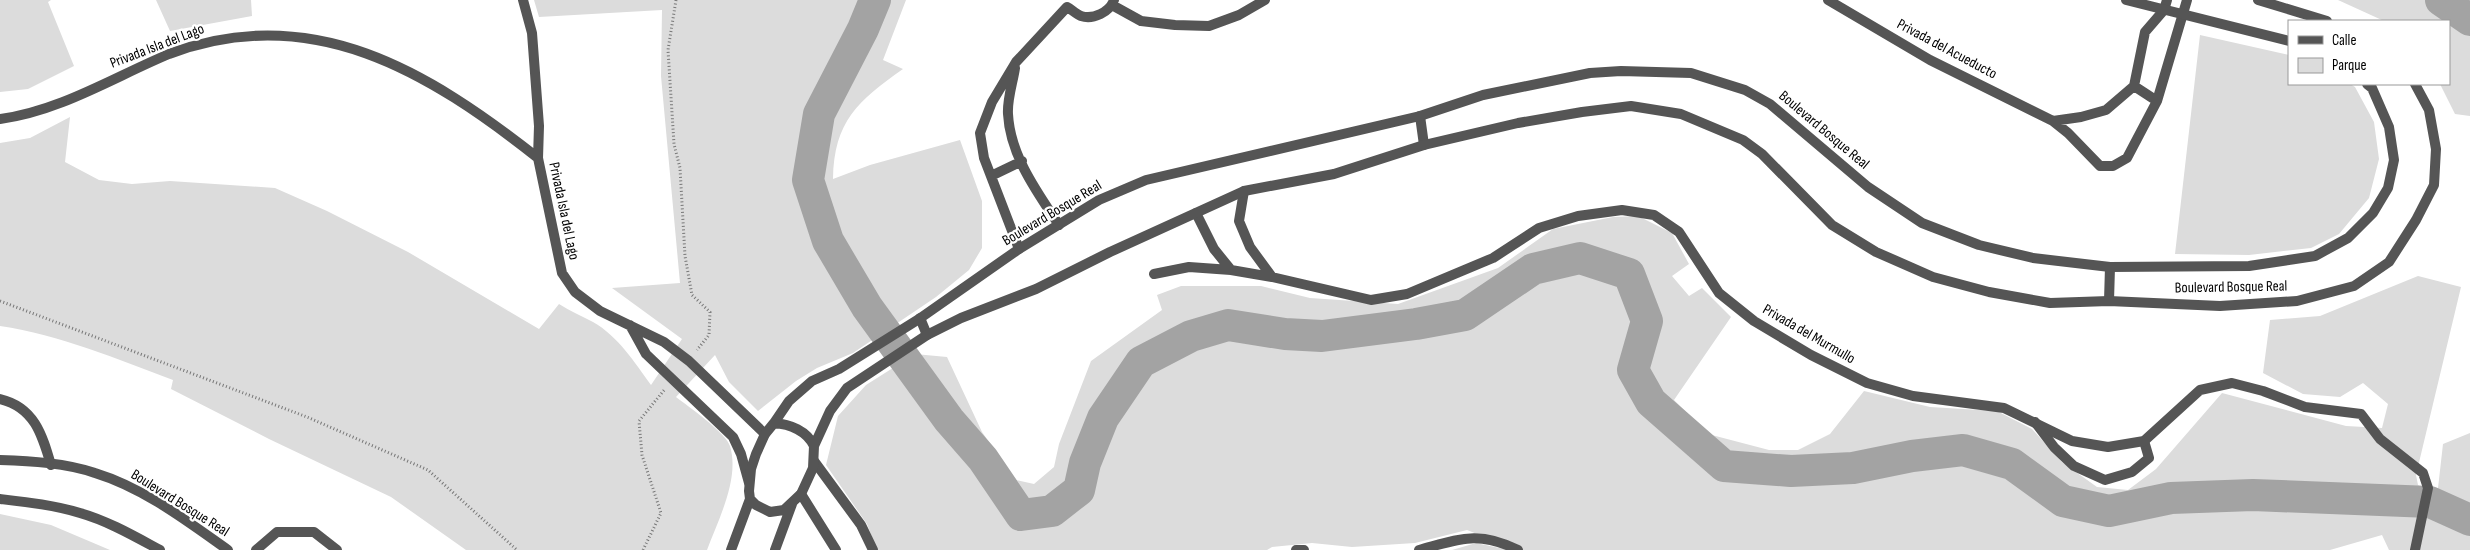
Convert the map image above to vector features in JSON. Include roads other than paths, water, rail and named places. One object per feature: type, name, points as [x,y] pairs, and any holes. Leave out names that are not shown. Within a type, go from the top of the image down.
[{"type":"street","name":"Privada Isla del Lago","points":[[523,0],[532,32],[539,126],[538,158],[562,273],[575,292],[600,311],[664,342],[689,361],[765,434]]},
{"type":"street","points":[[1019,249],[984,158],[980,133],[992,102],[1016,62],[1066,3],[1081,16],[1098,16],[1113,3],[1141,21],[1209,26],[1239,15],[1265,0]]},
{"type":"street","name":"Privada del Acueducto","points":[[1828,0],[1930,60],[2053,121],[2100,166],[2114,166],[2127,158],[2157,101],[2188,0]]},
{"type":"street","points":[[2126,0],[2166,5],[2183,14],[2288,41]]},
{"type":"street","points":[[2258,0],[2324,20]]},
{"type":"street","points":[[2053,121],[2081,117],[2106,110],[2134,86],[2145,32],[2166,5]]},
{"type":"street","name":"Privada Isla del Lago","points":[[0,119],[33,114],[170,53],[207,40],[248,33],[290,34],[335,40],[371,52],[401,65],[494,123],[538,158]]},
{"type":"street","points":[[1016,62],[1008,113],[1014,142],[1029,180],[1059,225]]},
{"type":"street","name":"Boulevard Bosque Real","points":[[774,424],[789,401],[812,381],[839,369],[920,318],[1019,249],[1099,200],[1146,180],[1420,116],[1483,95],[1590,73],[1621,71],[1691,73],[1745,90],[1770,104],[1868,187],[1922,223],[1979,245],[2033,258],[2110,267],[2249,266],[2315,256],[2348,238],[2373,213],[2388,188],[2394,160],[2389,127],[2372,88],[2368,85]]},
{"type":"street","name":"Boulevard Bosque Real","points":[[814,446],[830,411],[847,388],[927,335],[961,318],[1036,289],[1244,191],[1334,174],[1424,145],[1518,123],[1631,106],[1681,114],[1743,140],[1762,154],[1832,225],[1876,252],[1933,277],[1989,292],[2050,302],[2109,301],[2220,306],[2297,301],[2354,286],[2389,262],[2416,220],[2434,185],[2436,149],[2429,110],[2416,85]]},
{"type":"street","points":[[2134,86],[2157,101]]},
{"type":"street","points":[[1420,116],[1424,145]]},
{"type":"street","points":[[991,176],[1022,161]]},
{"type":"street","points":[[1244,191],[1239,221],[1250,247],[1272,277]]},
{"type":"street","name":"Privada del Murmullo","points":[[1154,274],[1189,267],[1231,270],[1272,277],[1371,300],[1407,294],[1493,258],[1540,228],[1578,216],[1622,210],[1654,215],[1679,232],[1718,293],[1754,321],[1811,356],[1867,384],[1913,396],[2004,408],[2035,421],[2072,441],[2108,447],[2144,441]]},
{"type":"street","points":[[1196,213],[1214,249],[1231,270]]},
{"type":"street","points":[[2109,301],[2110,267]]},
{"type":"street","points":[[920,318],[927,335]]},
{"type":"street","points":[[630,325],[646,354],[733,437],[741,454],[749,484],[750,499],[731,550]]},
{"type":"street","points":[[2035,421],[2054,447],[2074,466],[2105,480],[2132,472],[2148,458],[2144,441],[2200,390],[2232,383],[2263,391],[2305,407],[2362,414],[2380,439],[2423,473],[2428,488],[2415,550]]},
{"type":"street","points":[[0,399],[24,408],[37,423],[51,465]]},
{"type":"street","points":[[749,484],[751,469],[765,434],[774,424],[794,427],[812,440],[814,461],[801,494],[792,503],[784,510],[770,512],[763,510],[750,499]]},
{"type":"street","name":"Boulevard Bosque Real","points":[[0,460],[94,472],[136,490],[189,522],[228,550]]},
{"type":"street","points":[[814,461],[849,506],[870,548]]},
{"type":"street","points":[[801,494],[836,550]]},
{"type":"street","points":[[0,499],[80,513],[119,529],[160,550]]},
{"type":"street","points":[[775,550],[792,503]]},
{"type":"street","points":[[256,550],[277,532],[314,532],[337,550]]},
{"type":"street","points":[[1419,550],[1472,537],[1497,540],[1518,550]]},
{"type":"street","points":[[1296,550],[1304,550]]},
{"type":"waterway","points":[[875,0],[863,29],[819,114],[808,180],[828,241],[867,307],[949,420],[983,459],[1021,515],[1052,511],[1079,490],[1085,463],[1103,418],[1141,362],[1191,336],[1228,325],[1285,334],[1322,336],[1416,324],[1465,315],[1533,269],[1580,258],[1629,274],[1647,321],[1633,370],[1651,402],[1724,466],[1791,471],[1853,468],[1912,456],[1963,450],[2012,464],[2063,501],[2109,511],[2171,498],[2253,495],[2430,502],[2470,520]]},
{"type":"waterway","points":[[2441,0],[2470,20]]}]
